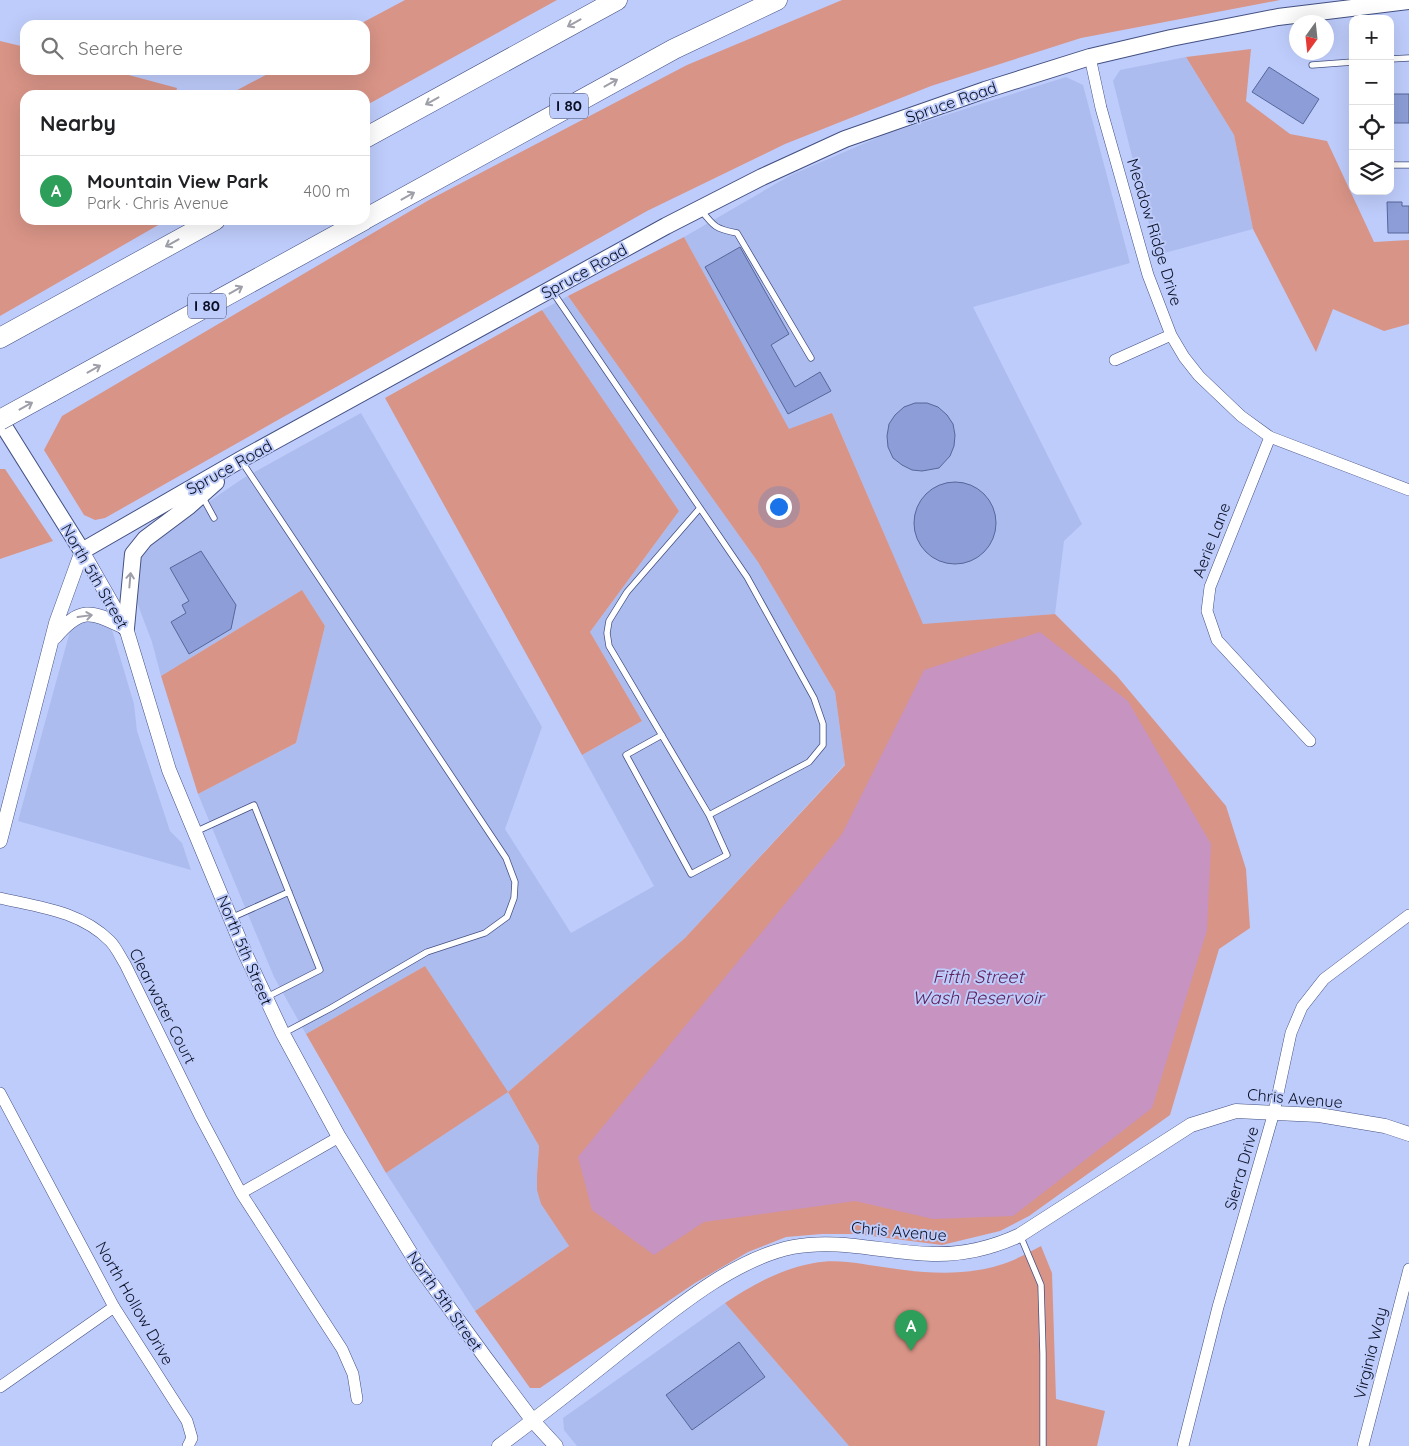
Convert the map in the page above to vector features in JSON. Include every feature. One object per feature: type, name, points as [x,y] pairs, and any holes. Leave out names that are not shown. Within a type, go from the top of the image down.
[{"type":"highway","points":[[370,135],[617,0]]},
{"type":"highway","name":"I 80","points":[[370,217],[674,49],[777,0]]},
{"type":"highway","points":[[5,335],[206,225]]},
{"type":"highway","name":"I 80","points":[[0,420],[355,225]]},
{"type":"main road","name":"Spruce Road","points":[[82,551],[240,460],[551,289],[762,177],[845,139],[985,90],[1090,57],[1171,38],[1278,17],[1409,1]]},
{"type":"main road","name":"North 5th Street","points":[[0,420],[82,551]]},
{"type":"main road","points":[[126,628],[133,554],[145,539],[202,495],[240,460]]},
{"type":"street","name":"Meadow Ridge Drive","points":[[1090,57],[1101,108],[1148,275],[1171,335],[1184,357],[1199,376],[1240,416],[1270,437],[1409,490]]},
{"type":"street","points":[[1115,360],[1171,335]]},
{"type":"street","name":"Aerie Lane","points":[[1270,437],[1210,587],[1207,611],[1217,640],[1310,741]]},
{"type":"street","points":[[0,839],[51,642],[68,586],[82,551]]},
{"type":"street","name":"North 5th Street","points":[[82,551],[126,628],[169,770],[230,918],[265,999],[283,1034],[338,1137],[418,1265],[485,1358],[556,1446]]},
{"type":"street","points":[[51,642],[67,624],[80,615],[98,615],[126,628]]},
{"type":"street","name":"Clearwater Court","points":[[0,898],[77,917],[97,929],[111,942],[125,964],[241,1193],[342,1349],[353,1374],[357,1398]]},
{"type":"street","name":"Sierra Drive","points":[[1183,1446],[1218,1306],[1274,1112],[1291,1033],[1302,1007],[1316,986],[1324,978],[1409,916]]},
{"type":"street","name":"North Hollow Drive","points":[[0,1093],[114,1308],[187,1421],[192,1438],[188,1446]]},
{"type":"street","name":"Chris Avenue","points":[[500,1446],[683,1302],[750,1261],[772,1253],[792,1247],[816,1244],[844,1244],[932,1254],[968,1252],[998,1246],[1020,1235],[1164,1141],[1192,1125],[1236,1110],[1319,1115],[1385,1126],[1409,1134]]},
{"type":"street","points":[[241,1193],[338,1137]]},
{"type":"street","name":"Virginia Way","points":[[1363,1446],[1409,1269]]},
{"type":"street","points":[[0,1387],[114,1308]]},
{"type":"lane","points":[[1394,59],[1409,58]]},
{"type":"lane","points":[[1312,65],[1349,62]]},
{"type":"lane","points":[[1394,165],[1409,165]]},
{"type":"lane","points":[[700,209],[719,230],[737,233],[811,358]]},
{"type":"lane","points":[[551,289],[747,577],[814,698],[823,724],[823,744],[809,762],[710,815]]},
{"type":"lane","points":[[240,460],[506,858],[514,882],[514,898],[507,917],[485,933],[427,952],[332,1008],[283,1034]]},
{"type":"lane","points":[[202,495],[214,518]]},
{"type":"lane","points":[[662,735],[626,755],[691,874],[727,855],[710,815],[610,646],[607,633],[609,621],[626,592],[700,508]]},
{"type":"lane","points":[[195,832],[254,805],[320,970],[265,999]]},
{"type":"lane","points":[[230,918],[288,892]]},
{"type":"lane","points":[[1020,1235],[1041,1285],[1043,1446]]},
{"type":"shaded area","points":[[405,0],[557,0],[370,103],[370,90],[237,90],[266,75],[370,75],[370,20],[367,20]]},
{"type":"shaded area","points":[[842,0],[1280,0],[1081,38],[931,86],[785,144],[647,211],[105,518],[95,520],[84,515],[44,450],[62,416],[429,200],[687,65]]},
{"type":"shaded area","points":[[0,41],[20,46],[20,75],[129,75],[177,88],[176,90],[20,90],[20,225],[158,225],[0,316]]},
{"type":"shaded area","points":[[1251,49],[1246,101],[1290,134],[1327,141],[1349,188],[1349,195],[1352,195],[1374,242],[1409,240],[1409,324],[1384,331],[1333,309],[1316,352],[1253,229],[1234,135],[1186,57]]},
{"type":"shaded area","points":[[1186,57],[1234,135],[1253,229],[1157,255],[1113,81],[1120,70]]},
{"type":"shaded area","points":[[1066,77],[1083,85],[1130,263],[973,307],[1082,524],[1064,541],[1055,614],[923,625],[832,413],[789,430],[684,237],[791,175],[886,134]]},
{"type":"shaded area","name":"Fifth Street Wash Reservoir","points":[[684,237],[789,429],[832,413],[923,624],[1055,614],[1117,676],[1226,806],[1246,869],[1250,928],[1219,949],[1170,1115],[1029,1216],[1000,1231],[942,1245],[856,1234],[786,1237],[748,1252],[695,1283],[540,1388],[530,1388],[475,1311],[569,1246],[541,1204],[537,1190],[539,1146],[508,1092],[685,938],[845,765],[835,692],[758,562],[568,296]]},
{"type":"shaded area","points":[[568,296],[758,562],[835,692],[845,764],[685,938],[508,1092],[539,1146],[537,1175],[541,1204],[569,1246],[475,1311],[386,1173],[507,1092],[425,966],[306,1034],[274,977],[198,794],[296,743],[325,626],[302,590],[161,676],[152,642],[136,600],[138,563],[144,551],[156,538],[242,479],[361,413],[542,727],[505,829],[571,933],[654,886],[582,755],[642,721],[590,632],[679,511],[542,310]]},
{"type":"shaded area","points":[[542,310],[679,511],[590,632],[642,721],[582,755],[385,398]]},
{"type":"shaded area","points":[[0,469],[5,469],[53,541],[0,559]]},
{"type":"shaded area","points":[[302,590],[325,626],[296,743],[198,794],[161,676]]},
{"type":"shaded area","points":[[90,619],[106,625],[112,630],[134,704],[137,731],[170,831],[182,843],[191,870],[18,821],[70,631],[75,624]]},
{"type":"shaded area","points":[[425,966],[508,1092],[386,1173],[306,1034]]},
{"type":"shaded area","points":[[1041,1246],[1052,1273],[1056,1399],[1105,1411],[1097,1446],[849,1446],[725,1303],[767,1278],[790,1269],[814,1263],[833,1261],[919,1272],[976,1271],[1003,1264]]},
{"type":"shaded area","points":[[725,1303],[849,1446],[577,1446],[564,1430],[563,1418]]},
{"type":"water","name":"Fifth Street Wash Reservoir","points":[[1040,632],[1128,701],[1211,844],[1207,930],[1152,1108],[1013,1216],[933,1219],[855,1201],[704,1222],[654,1255],[592,1210],[578,1157],[842,834],[924,670]]},
{"type":"building","points":[[1269,67],[1319,99],[1303,124],[1252,92]]},
{"type":"building","points":[[1394,94],[1409,94],[1409,123],[1394,123]]},
{"type":"building","points":[[1387,202],[1402,202],[1402,206],[1409,206],[1409,233],[1388,233]]},
{"type":"building","points":[[740,247],[789,334],[771,345],[795,387],[820,372],[831,391],[788,414],[705,267]]},
{"type":"building","points":[[915,403],[927,403],[938,407],[953,424],[954,446],[950,456],[939,468],[922,471],[912,470],[893,458],[888,447],[889,424],[904,407]]},
{"type":"building","points":[[955,482],[971,485],[984,494],[993,507],[996,523],[993,539],[984,552],[971,561],[955,564],[939,561],[926,552],[917,539],[914,523],[917,507],[926,494],[939,485]]},
{"type":"building","points":[[201,551],[236,605],[231,629],[189,654],[171,622],[186,613],[182,605],[189,601],[170,568]]},
{"type":"building","points":[[739,1342],[765,1377],[692,1430],[666,1395]]},
{"type":"place","name":"Mountain View Park","points":[[911,1351]]}]
